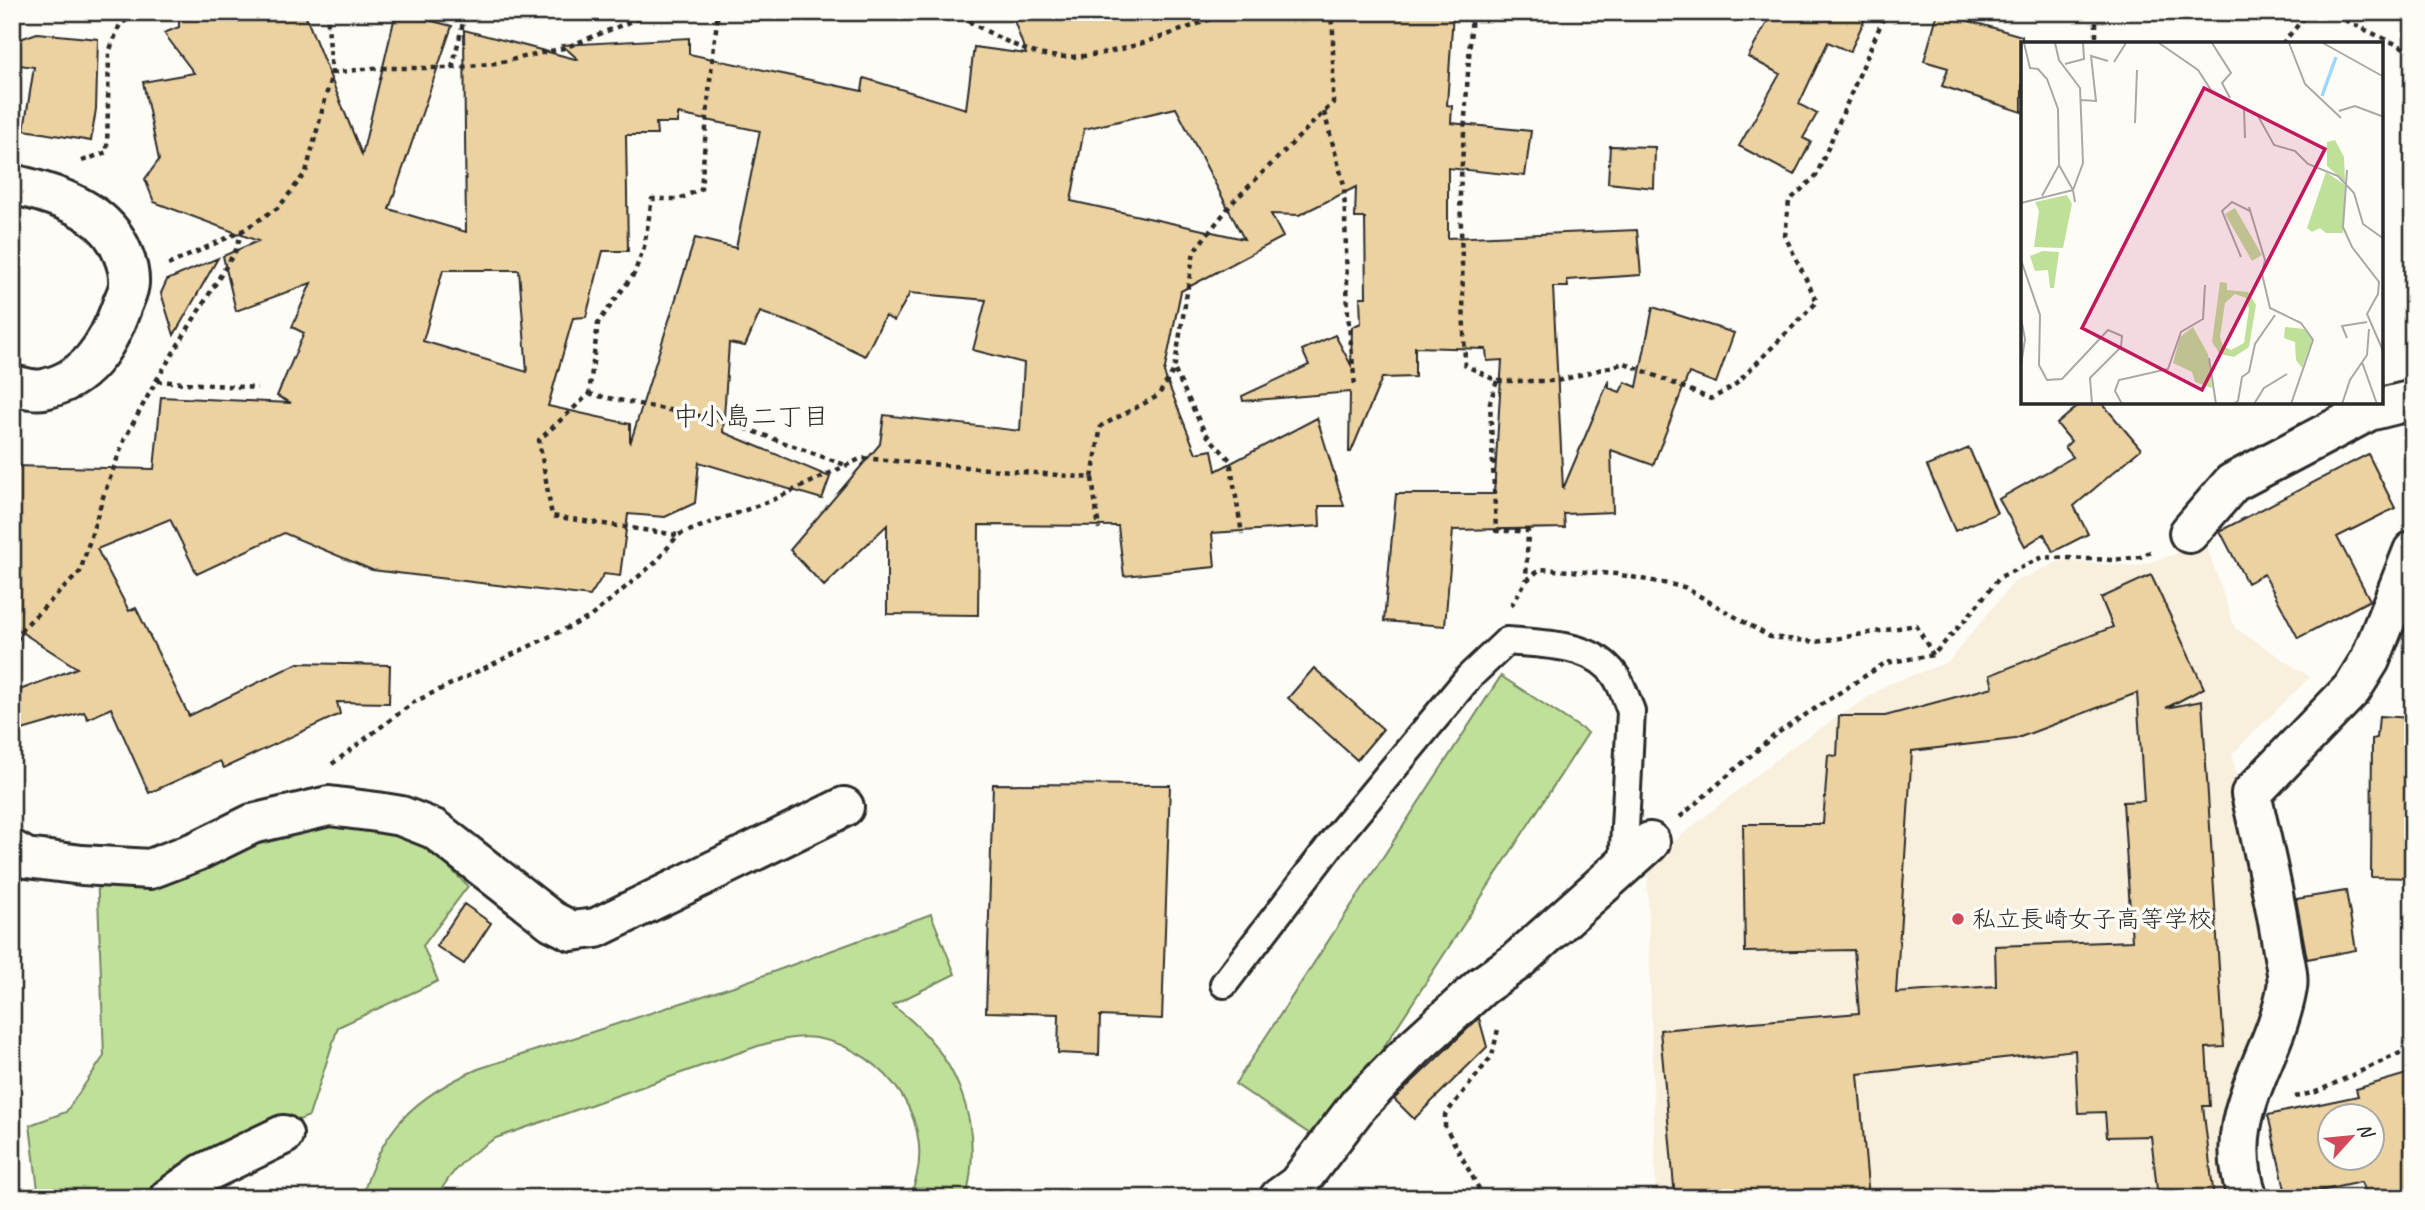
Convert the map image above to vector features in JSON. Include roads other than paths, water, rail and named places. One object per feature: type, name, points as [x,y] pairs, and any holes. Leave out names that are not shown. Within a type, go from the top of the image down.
[{"type":"street","points":[[12,184],[61,200],[92,216],[108,229],[121,249],[129,283],[105,347],[88,367],[67,382],[41,390],[12,384]]},
{"type":"street","points":[[2189,533],[2232,483],[2369,411],[2413,400]]},
{"type":"street","points":[[2248,1198],[2238,1142],[2244,1109],[2272,1037],[2288,986],[2276,904],[2251,794],[2352,689],[2370,660],[2413,551]]},
{"type":"street","points":[[12,850],[26,858],[150,869],[197,851],[252,824],[329,806],[377,812],[401,816],[434,829],[552,921],[572,931],[596,928],[844,807]]},
{"type":"street","points":[[1279,1198],[1297,1185],[1359,1104],[1416,1046],[1482,986],[1516,962],[1650,842]]},
{"type":"street","points":[[169,1198],[204,1173],[283,1135]]},
{"type":"lane","points":[[1224,984],[1339,834],[1469,677],[1507,641],[1556,646],[1585,653],[1608,666],[1622,687],[1631,711],[1623,867]]},
{"type":"place","name":"私立長崎女子高等学校","points":[[1958,919]]},
{"type":"district","name":"中小島二丁目","points":[[751,416]]}]
